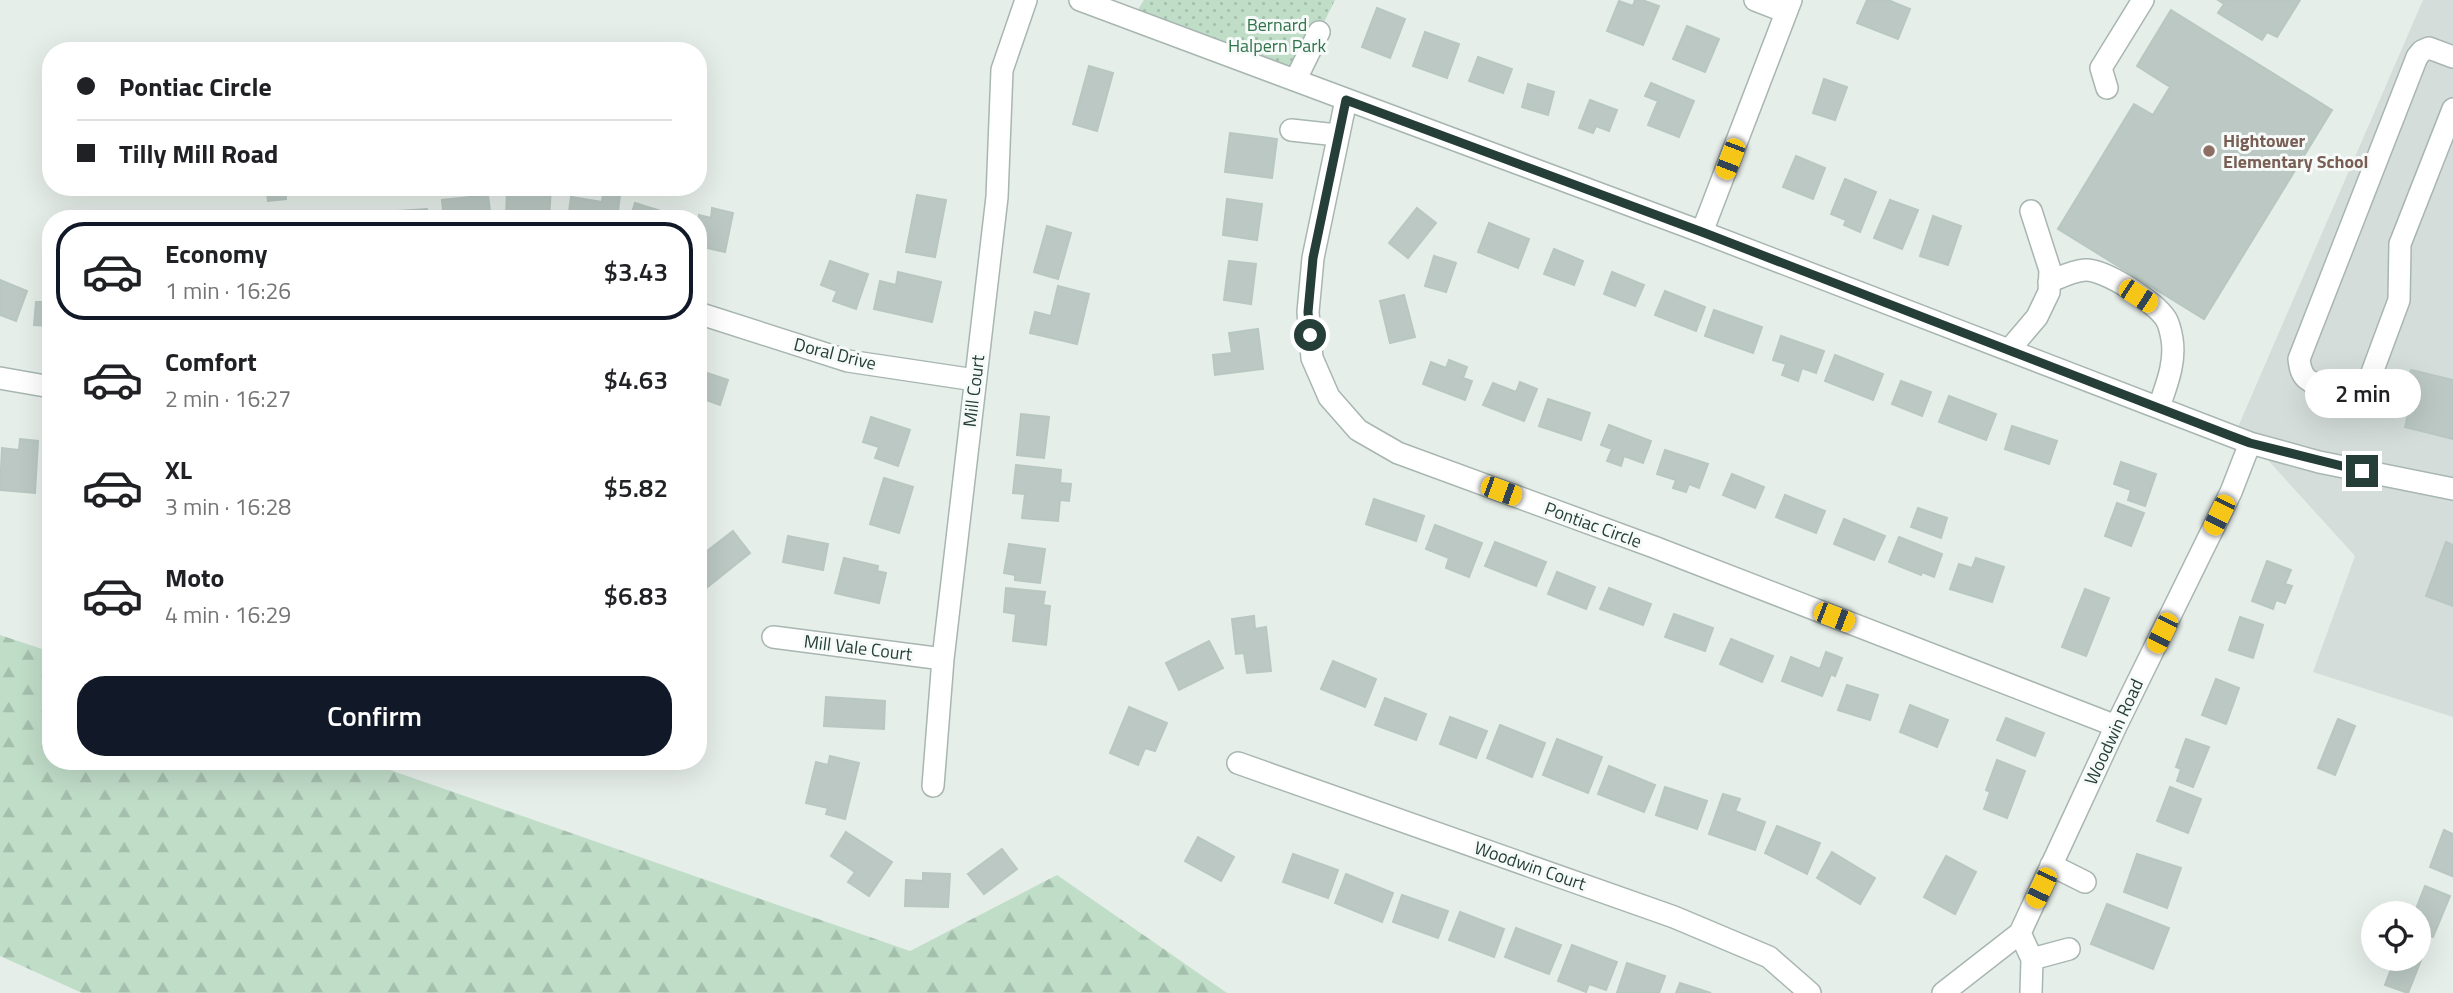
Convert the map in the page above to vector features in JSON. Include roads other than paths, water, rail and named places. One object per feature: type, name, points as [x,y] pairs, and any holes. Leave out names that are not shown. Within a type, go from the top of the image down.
[{"type":"street","name":"Mill Court","points":[[933,786],[943,659],[997,197],[1002,70],[1026,0]]},
{"type":"street","points":[[1080,0],[1702,232],[2250,443],[2319,462],[2453,489]]},
{"type":"street","points":[[1702,232],[1789,6],[1755,0]]},
{"type":"street","points":[[2107,88],[2101,68],[2143,0]]},
{"type":"street","points":[[1296,79],[1319,32]]},
{"type":"street","points":[[2453,57],[2429,48],[2417,57],[2299,359],[2300,369],[2307,379],[2347,394],[2364,387],[2370,378],[2399,300],[2400,244],[2453,109]]},
{"type":"street","name":"Pontiac Circle","points":[[1346,100],[1313,258],[1308,312],[1312,358],[1329,397],[1358,430],[1398,453],[1654,547],[2116,726]]},
{"type":"street","points":[[1291,130],[1337,135]]},
{"type":"street","points":[[2009,350],[2037,317],[2049,292],[2050,270],[2031,211]]},
{"type":"street","points":[[2049,282],[2066,274],[2086,270],[2103,273],[2156,307],[2167,321],[2173,342],[2172,369],[2159,407]]},
{"type":"street","name":"Doral Drive","points":[[707,316],[848,361],[975,380]]},
{"type":"street","points":[[0,378],[42,385]]},
{"type":"street","name":"Woodwin Road","points":[[1943,993],[2020,933],[2116,726],[2231,492],[2250,443]]},
{"type":"street","name":"Mill Vale Court","points":[[773,637],[943,659]]},
{"type":"street","name":"Woodwin Court","points":[[1238,763],[1674,917],[1769,957],[1810,993]]},
{"type":"street","points":[[2051,865],[2085,882]]},
{"type":"street","points":[[2020,933],[2032,959],[2031,993]]},
{"type":"street","points":[[2032,959],[2069,949]]},
{"type":"place","name":"Hightower Elementary School","points":[[2209,151]]},
{"type":"park label","name":"Bernard Halpern Park","points":[[1277,35]]}]
